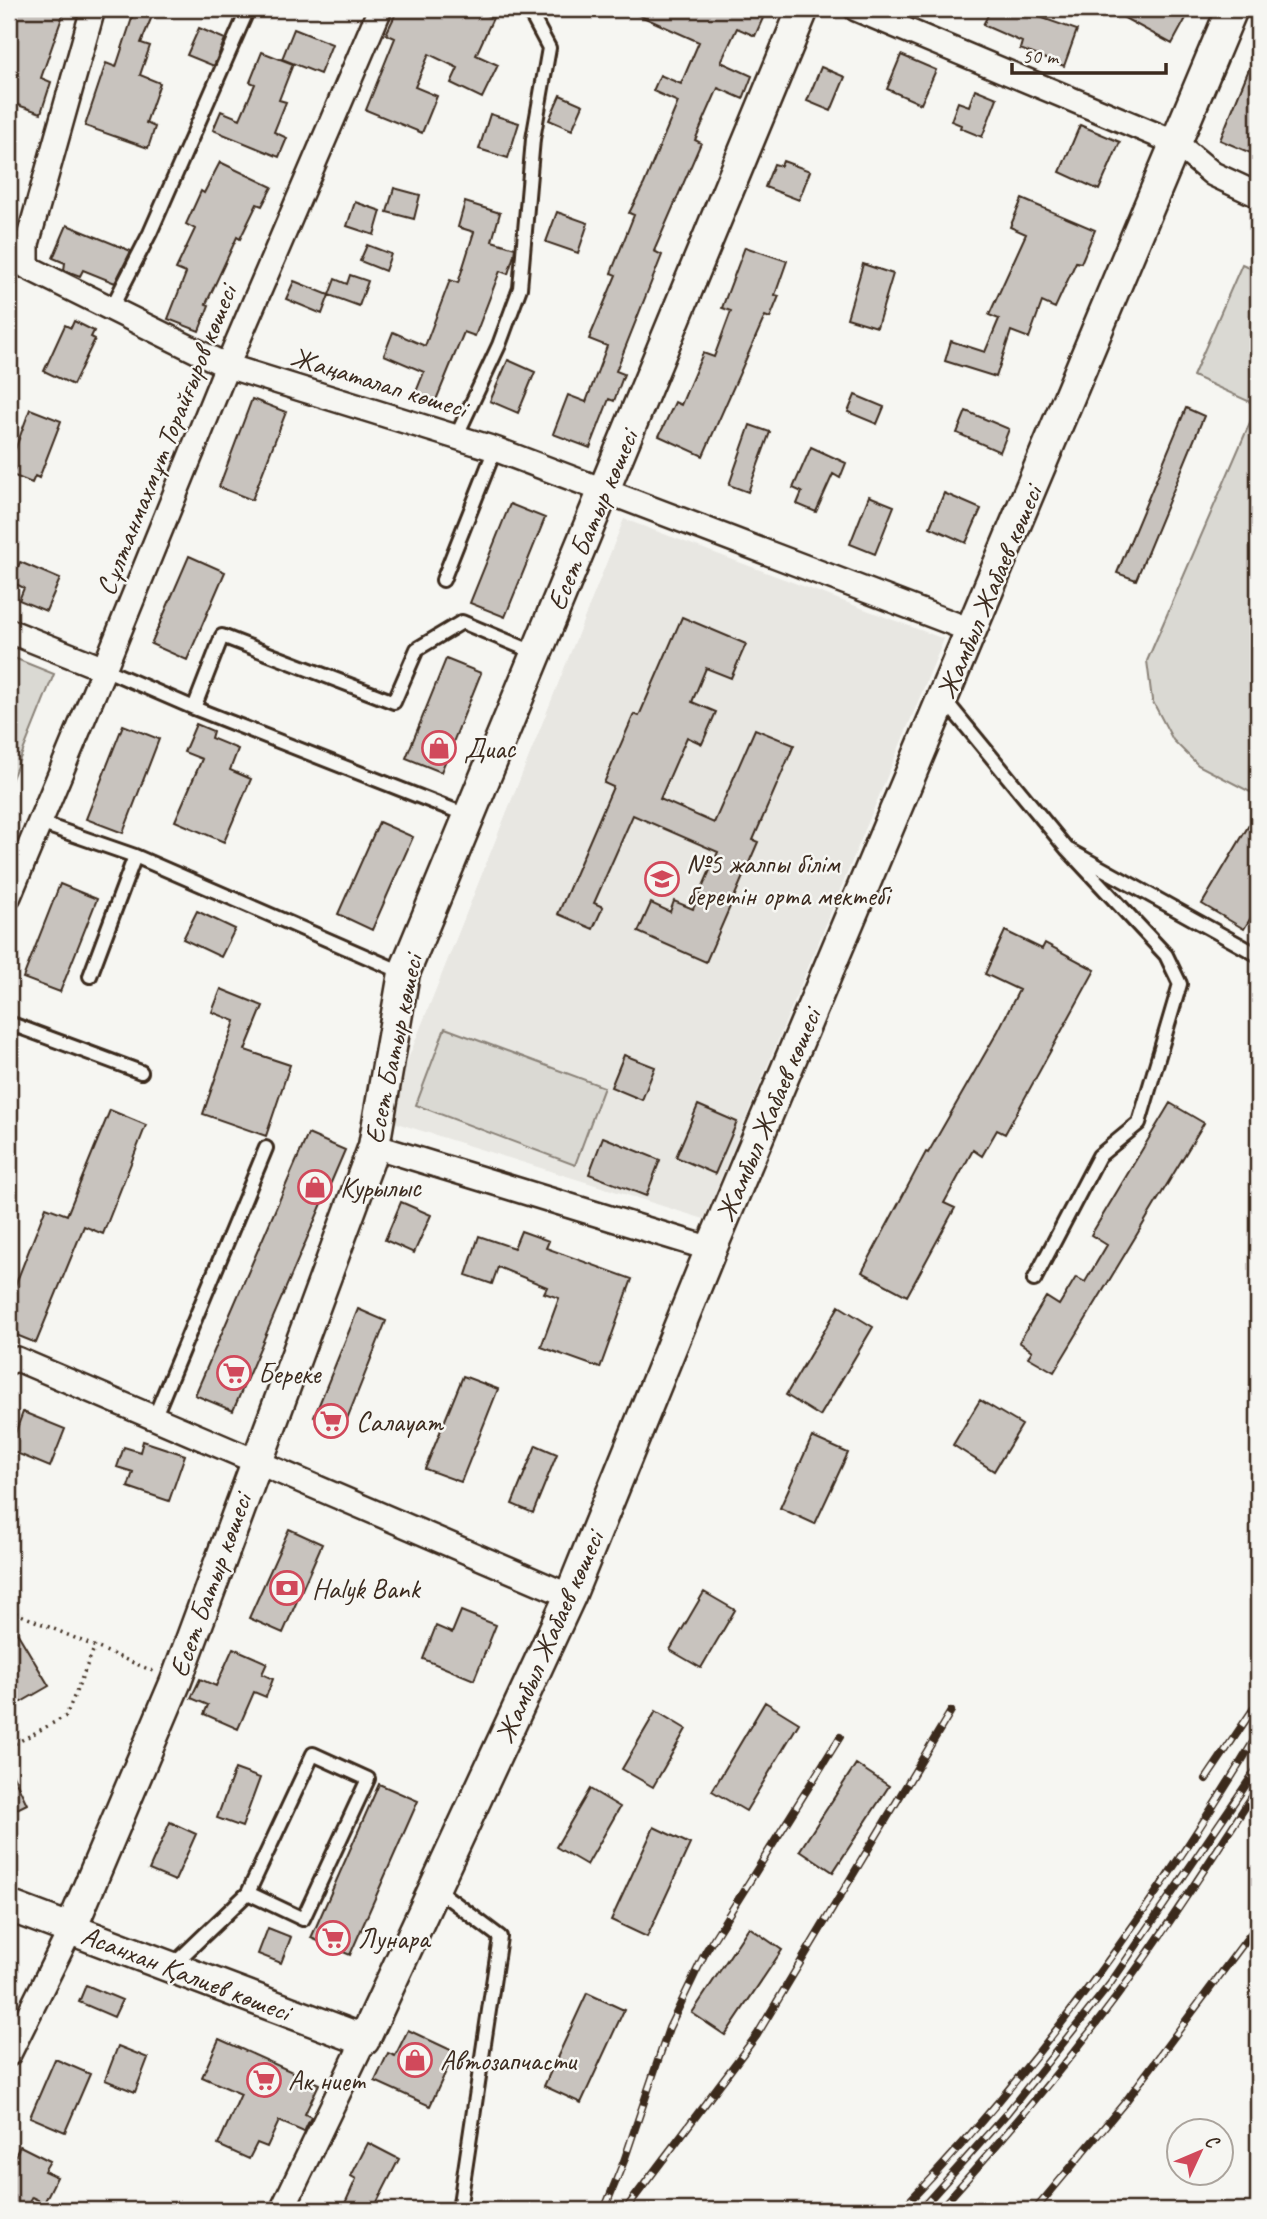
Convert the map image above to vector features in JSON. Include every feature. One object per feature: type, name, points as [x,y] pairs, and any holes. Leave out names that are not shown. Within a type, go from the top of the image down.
[{"type":"street","name":"Жаңаталап көшесі","points":[[93,9],[27,244],[27,267],[227,366],[495,449],[972,631]]},
{"type":"street","name":"Сұлтанмахмұт Торайғыров көшесі","points":[[9,896],[227,366],[380,9]]},
{"type":"street","name":"Есет Батыр көшесі","points":[[9,2054],[71,1929],[176,1681],[374,1146],[404,973],[803,9]]},
{"type":"street","points":[[856,9],[1176,143],[1213,174],[1258,195]]},
{"type":"street","name":"Жамбыл Жабаев көшесі","points":[[282,2210],[570,1596],[711,1249],[1232,9]]},
{"type":"street","points":[[9,631],[104,669]]},
{"type":"street","points":[[374,1146],[711,1249]]},
{"type":"street","points":[[9,1362],[17,1359],[570,1596]]},
{"type":"street","name":"Асанхан Қалиев көшесі","points":[[9,1906],[364,2040]]},
{"type":"lane","points":[[111,309],[150,233],[248,9]]},
{"type":"lane","points":[[456,437],[499,345],[520,288],[533,139],[549,48],[532,16],[534,9]]},
{"type":"lane","points":[[443,580],[495,449]]},
{"type":"lane","points":[[194,708],[222,636],[394,702],[417,649],[462,622],[537,653]]},
{"type":"lane","points":[[104,669],[194,708],[469,816]]},
{"type":"lane","points":[[944,699],[1067,849],[1166,955],[1181,984],[1139,1123],[1099,1156],[1034,1280]]},
{"type":"lane","points":[[40,823],[135,856],[404,973]]},
{"type":"lane","points":[[1067,849],[1258,955]]},
{"type":"lane","points":[[90,976],[135,856]]},
{"type":"lane","points":[[9,1023],[141,1072]]},
{"type":"lane","points":[[154,1418],[266,1148]]},
{"type":"lane","points":[[171,1966],[248,1893],[313,1754],[368,1779],[303,1919],[248,1893]]},
{"type":"lane","points":[[435,1888],[500,1937],[459,2210]]},
{"type":"path","points":[[9,1610],[176,1681]]},
{"type":"path","points":[[9,1617],[15,1613]]},
{"type":"path","points":[[9,1747],[66,1716],[95,1647]]},
{"type":"shaded area","points":[[1242,264],[1258,271],[1258,383],[1250,402],[1193,376]]},
{"type":"shaded area","points":[[1258,404],[1256,795],[1198,765],[1173,740],[1152,700],[1147,661]]},
{"type":"shaded area","name":"№5 жалпы білім беретін орта мектебі","points":[[624,519],[944,639],[704,1219],[384,1119]]},
{"type":"shaded area","points":[[9,656],[54,674],[9,786]]},
{"type":"shaded area","points":[[445,1028],[604,1087],[575,1165],[416,1105]]},
{"type":"building","points":[[19,9],[65,9],[41,78],[51,82],[41,113],[9,102],[9,37]]},
{"type":"building","points":[[135,9],[155,9],[141,43],[150,46],[140,75],[160,83],[146,123],[155,127],[148,148],[85,126],[106,63],[116,67]]},
{"type":"building","points":[[398,9],[472,9],[493,18],[476,55],[498,65],[482,98],[451,83],[458,68],[429,54],[415,87],[437,96],[422,133],[366,110],[395,38],[386,34]]},
{"type":"building","points":[[625,9],[767,9],[755,36],[737,28],[721,62],[752,76],[743,99],[718,88],[695,140],[701,143],[654,251],[662,255],[616,371],[624,374],[614,401],[609,399],[590,448],[553,434],[568,395],[586,402],[607,346],[589,339],[616,275],[611,273],[634,215],[629,213],[678,102],[653,91],[660,75],[681,84],[699,42]]},
{"type":"building","points":[[991,9],[1030,9],[1028,13],[1077,30],[1064,66],[1020,49],[1022,42],[983,25]]},
{"type":"building","points":[[1108,9],[1191,9],[1172,44]]},
{"type":"building","points":[[199,28],[225,39],[214,66],[187,55]]},
{"type":"building","points":[[294,29],[332,44],[320,74],[282,59]]},
{"type":"building","points":[[1258,47],[1258,141],[1253,154],[1220,140]]},
{"type":"building","points":[[262,52],[293,64],[279,100],[286,102],[274,132],[287,138],[279,157],[213,130],[221,111],[240,119],[255,84],[250,82]]},
{"type":"building","points":[[901,55],[936,70],[921,104],[887,89]]},
{"type":"building","points":[[821,67],[845,77],[831,111],[807,101]]},
{"type":"building","points":[[975,89],[997,98],[982,137],[951,121],[958,102],[969,106]]},
{"type":"building","points":[[560,95],[583,105],[572,130],[549,120]]},
{"type":"building","points":[[490,114],[519,123],[508,158],[479,149]]},
{"type":"building","points":[[1080,125],[1120,142],[1099,190],[1060,172]]},
{"type":"building","points":[[783,161],[810,171],[799,200],[765,187],[774,164],[781,166]]},
{"type":"building","points":[[220,162],[272,187],[262,206],[257,204],[240,239],[237,237],[206,304],[209,305],[199,331],[168,319],[186,273],[176,269],[195,229],[186,224],[201,191],[204,193]]},
{"type":"building","points":[[394,188],[420,195],[414,219],[387,212]]},
{"type":"building","points":[[1022,199],[1095,230],[1081,263],[1076,262],[1055,308],[1042,302],[1029,338],[1011,331],[996,377],[945,361],[951,341],[985,352],[999,319],[989,315],[1026,234],[1010,227]]},
{"type":"building","points":[[355,202],[381,211],[374,235],[347,226]]},
{"type":"building","points":[[465,202],[500,213],[492,241],[515,248],[514,255],[508,274],[500,271],[475,336],[464,332],[434,405],[414,397],[424,372],[384,355],[393,332],[425,346],[450,280],[458,283],[474,232],[458,227]]},
{"type":"building","points":[[557,212],[588,223],[578,253],[546,242]]},
{"type":"building","points":[[67,225],[131,251],[115,283],[83,270],[80,276],[64,270],[65,263],[53,258]]},
{"type":"building","points":[[367,245],[391,254],[385,271],[360,261]]},
{"type":"building","points":[[745,247],[787,261],[775,295],[779,296],[770,318],[765,316],[703,456],[659,436],[675,402],[681,405],[703,353],[714,357],[731,311],[722,308]]},
{"type":"building","points":[[863,264],[893,274],[877,327],[847,318]]},
{"type":"building","points":[[350,275],[368,281],[359,306],[329,295],[335,279],[347,284]]},
{"type":"building","points":[[294,281],[329,295],[322,314],[286,299]]},
{"type":"building","points":[[74,321],[94,331],[91,337],[95,339],[73,385],[44,371],[65,325],[71,328]]},
{"type":"building","points":[[508,360],[535,372],[518,413],[490,401]]},
{"type":"building","points":[[855,395],[884,407],[877,424],[848,412]]},
{"type":"building","points":[[252,399],[286,412],[252,500],[219,487]]},
{"type":"building","points":[[1186,408],[1204,416],[1136,580],[1117,573]]},
{"type":"building","points":[[30,409],[61,421],[39,478],[35,476],[32,483],[12,475],[15,468],[9,466]]},
{"type":"building","points":[[966,411],[1009,429],[1000,452],[957,433]]},
{"type":"building","points":[[750,425],[770,432],[748,492],[729,485]]},
{"type":"building","points":[[811,447],[846,463],[840,478],[833,474],[816,512],[797,504],[802,492],[793,488]]},
{"type":"building","points":[[944,493],[981,509],[966,543],[930,527]]},
{"type":"building","points":[[869,496],[894,506],[875,554],[850,544]]},
{"type":"building","points":[[510,504],[545,518],[505,617],[470,603]]},
{"type":"building","points":[[189,556],[225,572],[187,660],[151,644]]},
{"type":"building","points":[[20,562],[60,579],[46,611],[19,600],[24,588],[12,582]]},
{"type":"building","points":[[682,617],[746,644],[731,678],[706,668],[692,702],[716,712],[702,744],[687,737],[660,799],[714,823],[755,729],[794,745],[753,840],[758,842],[706,962],[638,932],[651,903],[670,912],[674,901],[693,909],[718,852],[633,815],[594,903],[603,907],[593,929],[558,914],[613,787],[604,783],[634,714],[639,716]]},
{"type":"building","points":[[446,659],[481,673],[441,772],[406,758]]},
{"type":"building","points":[[196,724],[213,731],[211,738],[238,749],[230,770],[251,779],[224,842],[175,821],[202,759],[184,752]]},
{"type":"building","points":[[123,725],[159,739],[123,833],[86,819]]},
{"type":"building","points":[[1258,810],[1258,906],[1244,929],[1202,904]]},
{"type":"building","points":[[379,822],[413,837],[372,930],[338,914]]},
{"type":"building","points":[[60,884],[97,899],[60,992],[23,978]]},
{"type":"building","points":[[197,911],[235,929],[221,957],[183,939]]},
{"type":"building","points":[[1005,931],[1042,949],[1045,943],[1095,970],[1005,1134],[997,1130],[982,1156],[973,1150],[944,1203],[955,1208],[907,1296],[862,1272],[926,1152],[928,1153],[1019,990],[985,974]]},
{"type":"building","points":[[221,989],[263,1006],[245,1050],[290,1065],[266,1136],[203,1114],[235,1021],[212,1012]]},
{"type":"building","points":[[624,1055],[655,1067],[642,1100],[611,1087]]},
{"type":"building","points":[[1170,1103],[1204,1123],[1054,1372],[1028,1357],[1032,1351],[1019,1342],[1046,1297],[1059,1305],[1076,1277],[1085,1282],[1107,1245],[1091,1235]]},
{"type":"building","points":[[698,1105],[737,1122],[715,1174],[676,1157]]},
{"type":"building","points":[[110,1110],[146,1125],[103,1234],[84,1226],[36,1343],[9,1332],[9,1301],[46,1207],[67,1215]]},
{"type":"building","points":[[308,1134],[345,1150],[233,1411],[195,1395]]},
{"type":"building","points":[[603,1137],[660,1160],[646,1196],[589,1174]]},
{"type":"building","points":[[401,1202],[431,1215],[414,1253],[385,1240]]},
{"type":"building","points":[[521,1231],[549,1241],[546,1248],[632,1279],[600,1368],[541,1347],[559,1298],[544,1293],[547,1287],[498,1267],[492,1284],[466,1275],[479,1236],[514,1248]]},
{"type":"building","points":[[839,1306],[873,1327],[820,1416],[786,1395]]},
{"type":"building","points":[[358,1309],[386,1321],[343,1429],[314,1417]]},
{"type":"building","points":[[463,1376],[498,1389],[461,1482],[425,1469]]},
{"type":"building","points":[[980,1400],[1022,1425],[994,1471],[953,1445]]},
{"type":"building","points":[[23,1412],[65,1429],[50,1467],[9,1450]]},
{"type":"building","points":[[812,1437],[848,1453],[815,1524],[780,1508]]},
{"type":"building","points":[[143,1441],[185,1455],[169,1501],[128,1487],[133,1472],[117,1467],[124,1447],[140,1452]]},
{"type":"building","points":[[536,1445],[557,1454],[533,1513],[512,1504]]},
{"type":"building","points":[[289,1529],[322,1544],[283,1633],[249,1618]]},
{"type":"building","points":[[704,1592],[735,1610],[701,1668],[670,1650]]},
{"type":"building","points":[[461,1611],[496,1625],[474,1680],[423,1659],[436,1626],[452,1633]]},
{"type":"building","points":[[9,1619],[49,1686],[9,1709]]},
{"type":"building","points":[[233,1648],[267,1663],[262,1674],[273,1679],[266,1697],[254,1692],[238,1729],[204,1714],[208,1705],[191,1698],[200,1679],[216,1686]]},
{"type":"building","points":[[765,1702],[799,1723],[746,1811],[712,1791]]},
{"type":"building","points":[[656,1711],[686,1729],[653,1787],[622,1769]]},
{"type":"building","points":[[856,1764],[889,1786],[833,1872],[800,1850]]},
{"type":"building","points":[[9,1767],[27,1804],[9,1813]]},
{"type":"building","points":[[235,1769],[260,1778],[242,1827],[217,1818]]},
{"type":"building","points":[[379,1784],[418,1801],[350,1955],[311,1938]]},
{"type":"building","points":[[590,1789],[620,1807],[587,1865],[556,1847]]},
{"type":"building","points":[[170,1822],[196,1834],[175,1881],[149,1870]]},
{"type":"building","points":[[654,1827],[690,1844],[647,1937],[611,1920]]},
{"type":"building","points":[[749,1927],[782,1950],[725,2035],[692,2013]]},
{"type":"building","points":[[268,1928],[291,1937],[281,1963],[258,1954]]},
{"type":"building","points":[[86,1985],[122,2000],[114,2017],[79,2002]]},
{"type":"building","points":[[587,1993],[624,2010],[581,2103],[544,2086]]},
{"type":"building","points":[[408,2030],[455,2052],[430,2106],[375,2081],[388,2053],[395,2056]]},
{"type":"building","points":[[219,2039],[319,2084],[305,2114],[311,2117],[304,2132],[279,2121],[267,2147],[257,2143],[249,2159],[218,2145],[241,2094],[202,2077]]},
{"type":"building","points":[[118,2046],[148,2058],[135,2092],[105,2080]]},
{"type":"building","points":[[55,2059],[90,2074],[65,2132],[30,2117]]},
{"type":"building","points":[[368,2143],[399,2159],[373,2210],[342,2210],[356,2179],[351,2176]]},
{"type":"building","points":[[20,2146],[50,2161],[44,2171],[57,2177],[44,2203],[32,2197],[25,2210],[9,2210],[9,2168]]},
{"type":"railway","points":[[1206,1779],[1258,1702]]},
{"type":"railway","points":[[625,2210],[757,2035],[951,1711]]},
{"type":"railway","points":[[901,2210],[1001,2099],[1093,1982],[1178,1860],[1258,1734]]},
{"type":"railway","points":[[604,2210],[624,2161],[669,2028],[706,1951],[840,1737]]},
{"type":"railway","points":[[920,2210],[1007,2113],[1110,1984],[1258,1767]]},
{"type":"railway","points":[[939,2210],[1034,2102],[1101,2017],[1158,1939],[1257,1789]]},
{"type":"railway","points":[[1035,2210],[1126,2101],[1258,1924]]},
{"type":"place","name":"Диас","points":[[439,748]]},
{"type":"place","name":"№5 жалпы білім беретін орта мектебі","points":[[662,879]]},
{"type":"place","name":"Курылыс","points":[[315,1187]]},
{"type":"place","name":"Береке","points":[[234,1373]]},
{"type":"place","name":"Салауат","points":[[331,1421]]},
{"type":"place","name":"Halyk Bank","points":[[287,1588]]},
{"type":"place","name":"Лунара","points":[[333,1938]]},
{"type":"place","name":"Автозапчасти","points":[[415,2060]]},
{"type":"place","name":"Ак ниет","points":[[264,2080]]}]
